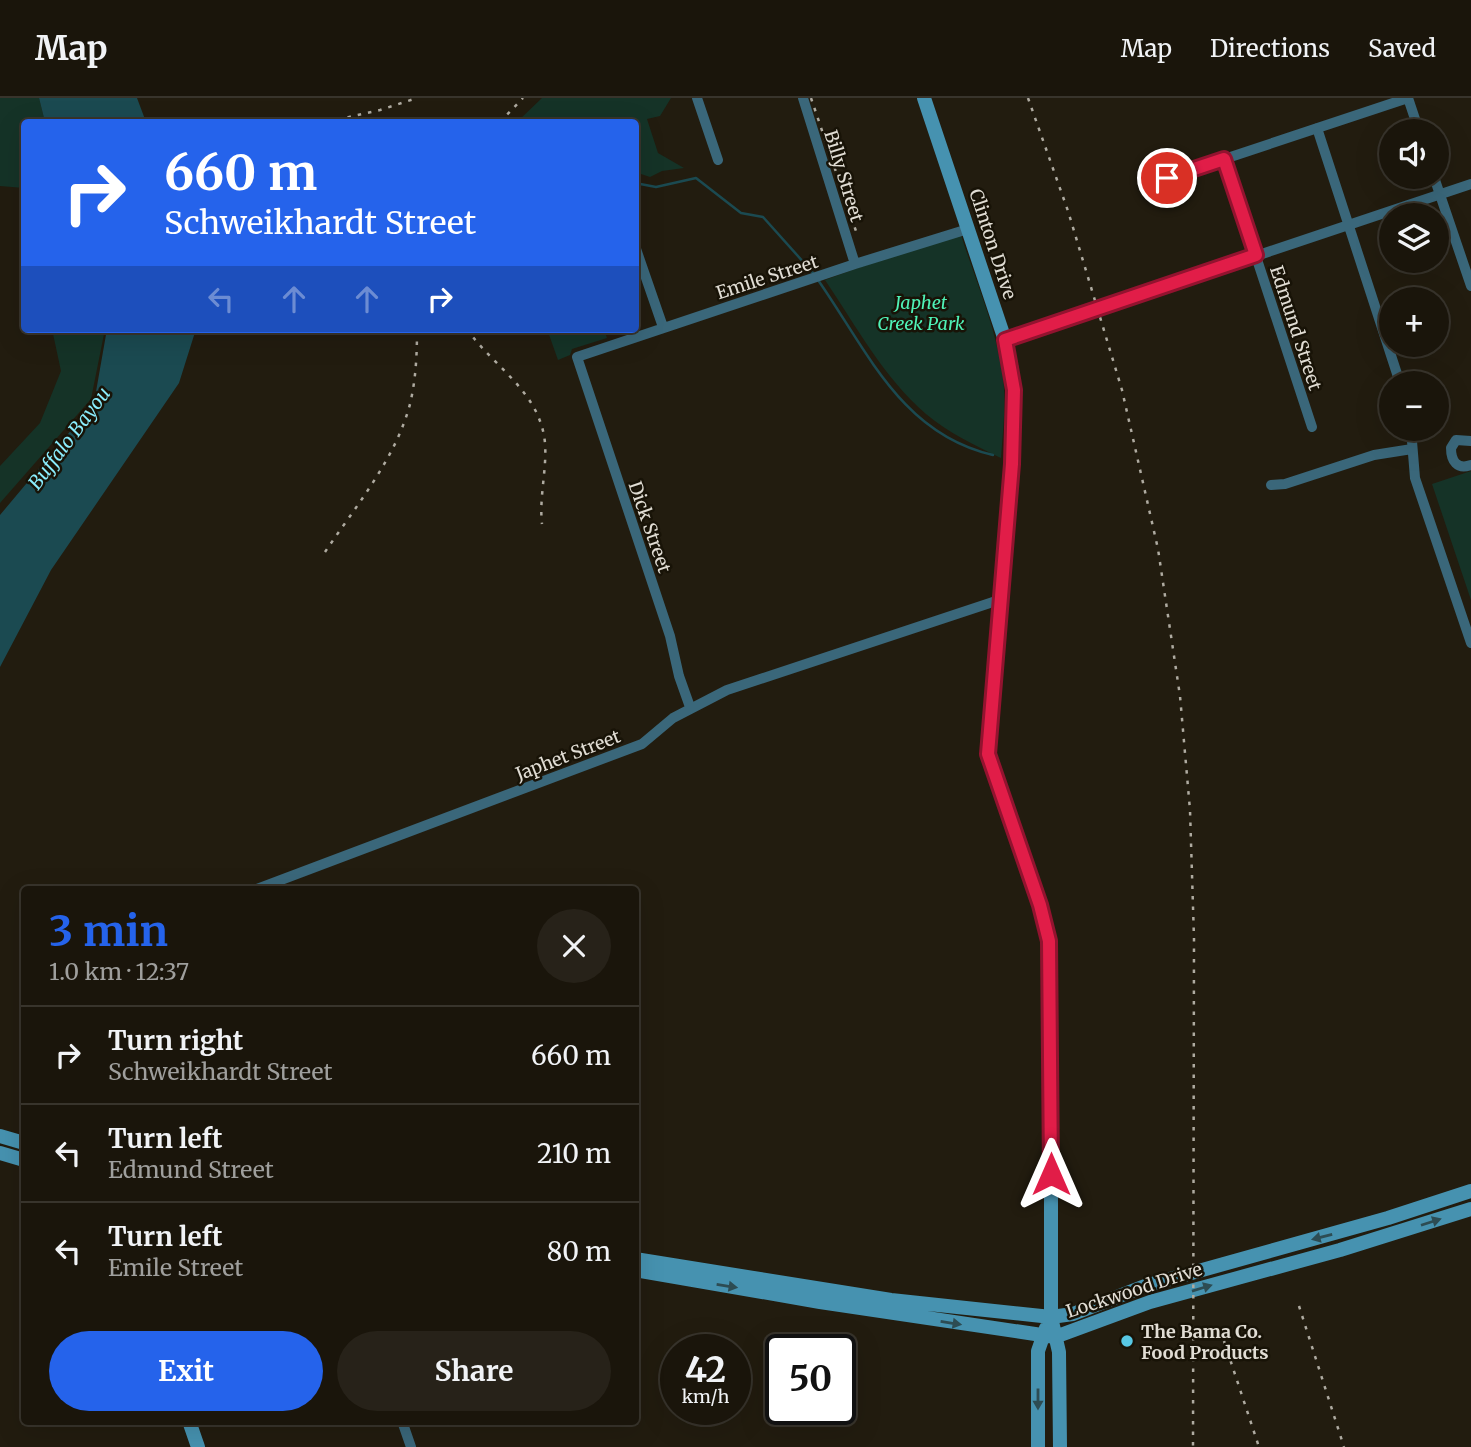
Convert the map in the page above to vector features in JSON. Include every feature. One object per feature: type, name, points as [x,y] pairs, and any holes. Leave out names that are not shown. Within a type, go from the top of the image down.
[{"type":"main road","name":"Clinton Drive","points":[[924,98],[1005,340],[1014,390],[1012,464],[988,754],[1040,905],[1049,941],[1051,1317],[1049,1336],[1038,1351],[1038,1447]]},
{"type":"main road","points":[[0,1136],[21,1142]]},
{"type":"main road","points":[[0,1153],[21,1159]]},
{"type":"main road","name":"Lockwood Drive","points":[[922,1311],[1051,1317],[1073,1314],[1145,1286],[1376,1222],[1471,1191]]},
{"type":"main road","name":"Lockwood Drive","points":[[639,1271],[860,1301],[1049,1336],[1150,1302],[1392,1235],[1471,1209]]},
{"type":"main road","name":"Lockwood Drive","points":[[639,1260],[821,1295]]},
{"type":"main road","name":"Clinton Drive","points":[[1049,1336],[1059,1352],[1060,1447]]},
{"type":"main road","points":[[190,1425],[198,1447]]},
{"type":"street","points":[[697,98],[718,160]]},
{"type":"street","name":"Billy Street","points":[[803,98],[852,265]]},
{"type":"street","points":[[1167,178],[1408,98],[1415,119]]},
{"type":"street","points":[[1317,128],[1397,371]]},
{"type":"street","name":"Edmund Street","points":[[1224,159],[1312,426]]},
{"type":"street","points":[[1005,340],[1471,184]]},
{"type":"street","points":[[1439,189],[1471,286]]},
{"type":"street","name":"Emile Street","points":[[577,358],[663,327],[968,229]]},
{"type":"street","points":[[639,258],[663,327]]},
{"type":"street","name":"Dick Street","points":[[577,358],[670,635],[679,676],[690,707]]},
{"type":"street","points":[[1471,440],[1456,440],[1451,448],[1455,464],[1464,467],[1471,465]]},
{"type":"street","points":[[1411,441],[1415,478],[1471,643]]},
{"type":"street","points":[[1271,485],[1285,484],[1374,455],[1412,449]]},
{"type":"street","name":"Japhet Street","points":[[265,886],[642,744],[659,727],[690,707],[727,690],[1002,599]]},
{"type":"street","points":[[403,1425],[411,1447]]},
{"type":"green space","points":[[0,98],[39,98],[44,119],[21,119],[21,188],[0,186]]},
{"type":"green space","points":[[542,98],[671,98],[660,116],[647,119],[658,153],[684,168],[662,171],[650,177],[639,173],[639,119],[520,119]]},
{"type":"green space","name":"Japhet Creek Park","points":[[961,235],[999,354],[1004,403],[1001,458],[943,427],[911,400],[871,351],[825,280]]},
{"type":"green space","points":[[53,333],[104,333],[91,399],[0,503],[0,466],[40,423],[61,371]]},
{"type":"green space","points":[[548,333],[605,333],[607,338],[572,349],[570,355],[558,360]]},
{"type":"green space","points":[[1471,471],[1471,600],[1432,484]]},
{"type":"water","points":[[39,98],[137,98],[145,119],[44,119]]},
{"type":"water","name":"Buffalo Bayou","points":[[106,333],[195,333],[179,383],[51,570],[0,667],[0,515],[94,403]]},
{"type":"waterway","points":[[639,184],[656,187],[696,178],[741,213],[763,217],[814,274]]},
{"type":"waterway","points":[[818,280],[871,361],[910,409],[934,429],[961,444],[993,455]]},
{"type":"railway","points":[[340,119],[417,98]]},
{"type":"railway","points":[[503,119],[523,98]]},
{"type":"railway","points":[[811,98],[858,237]]},
{"type":"railway","points":[[1028,98],[1068,211],[1122,390],[1158,549],[1180,696],[1190,810],[1194,939],[1193,1447]]},
{"type":"railway","points":[[325,552],[374,481],[404,424],[414,385],[417,333]]},
{"type":"railway","points":[[470,333],[525,394],[541,425],[545,443],[542,524]]},
{"type":"railway","points":[[1299,1306],[1344,1447]]},
{"type":"railway","points":[[1224,1341],[1259,1447]]},
{"type":"place","name":"The Bama Co. Food Products","points":[[1127,1341]]},
{"type":"route","points":[[1051,1174],[1049,941],[1040,905],[988,754],[1012,464],[1014,390],[1005,340],[1256,255],[1224,159],[1167,178]]}]
